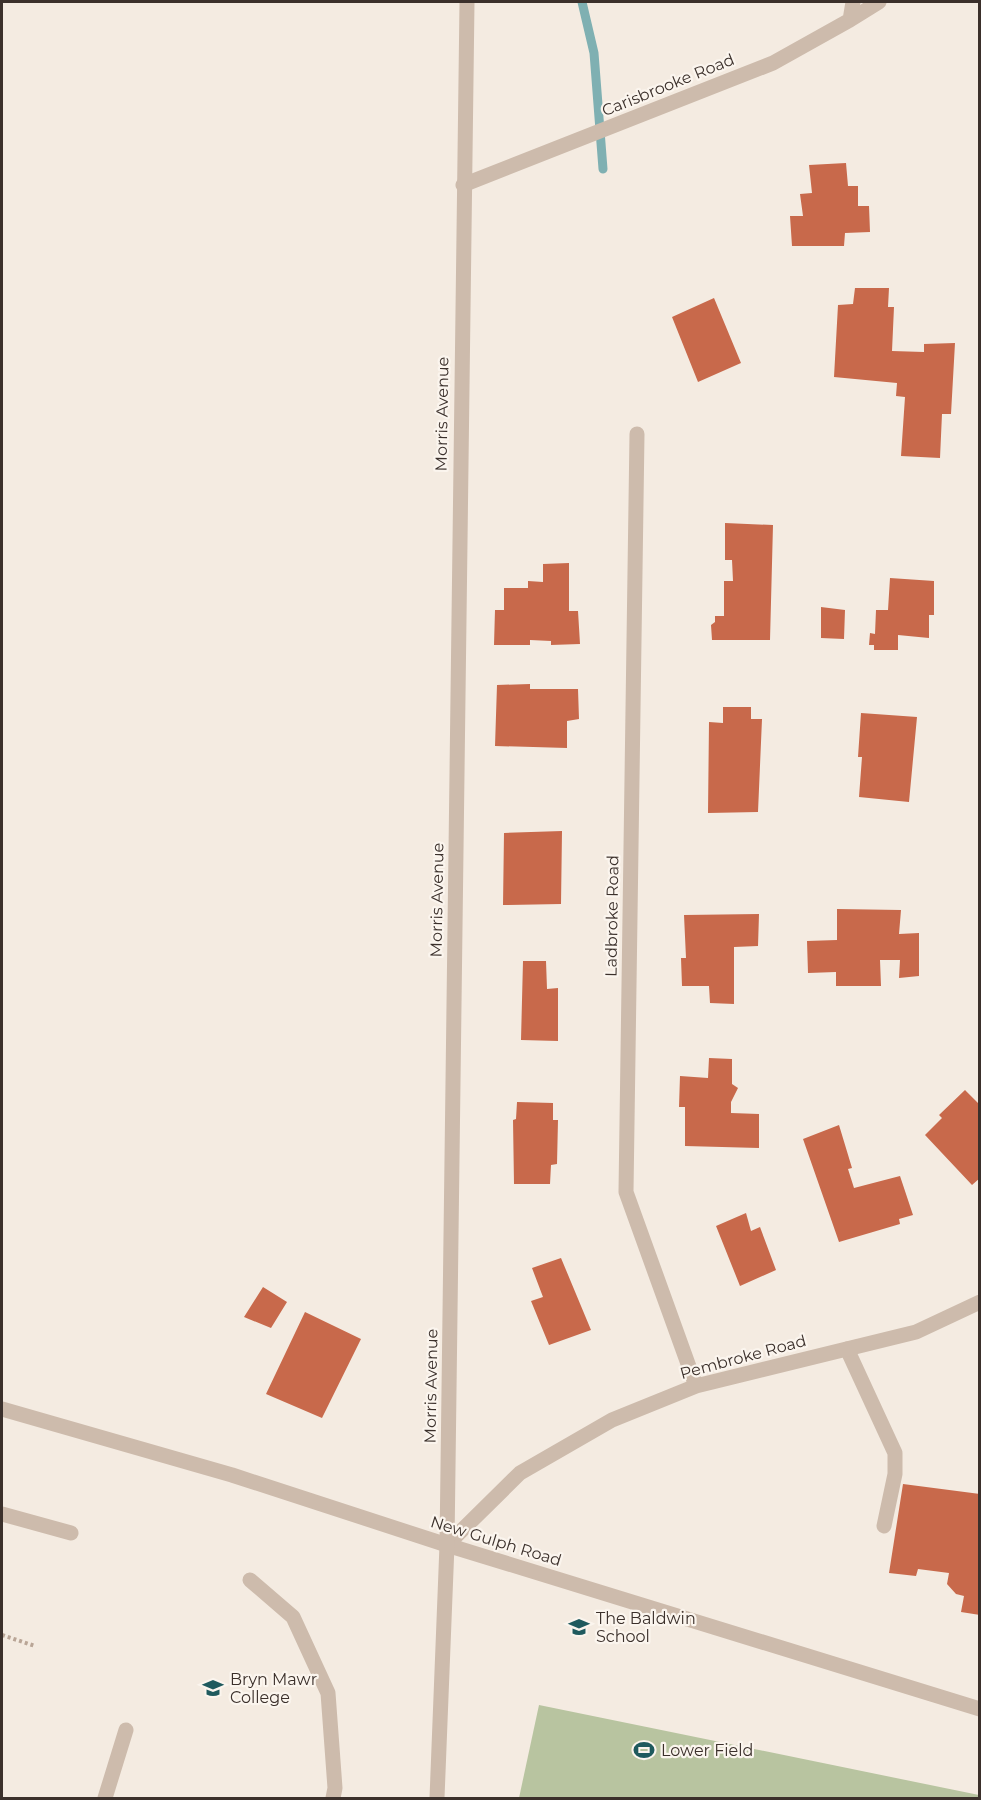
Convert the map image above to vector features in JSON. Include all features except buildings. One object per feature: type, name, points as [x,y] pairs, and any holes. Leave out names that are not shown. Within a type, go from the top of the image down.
[{"type":"street","name":"Morris Avenue","points":[[437,1798],[447,1545],[467,2]]},
{"type":"street","points":[[850,20],[853,2]]},
{"type":"street","name":"Carisbrooke Road","points":[[463,185],[773,63],[879,2]]},
{"type":"street","name":"Ladbroke Road","points":[[637,435],[626,1192],[696,1386]]},
{"type":"street","name":"Pembroke Road","points":[[447,1545],[520,1473],[612,1420],[696,1386],[916,1332],[980,1302]]},
{"type":"street","points":[[848,1349],[895,1453],[895,1474],[884,1526]]},
{"type":"street","name":"New Gulph Road","points":[[2,1409],[232,1475],[447,1545],[980,1709]]},
{"type":"street","points":[[2,1514],[71,1533]]},
{"type":"street","points":[[250,1581],[293,1617],[328,1693],[335,1788],[333,1798]]},
{"type":"street","points":[[105,1798],[126,1730]]},
{"type":"path","points":[[2,1635],[35,1646]]},
{"type":"green space","name":"Lower Field","points":[[539,1705],[979,1795],[979,1798],[519,1798]]},
{"type":"waterway","points":[[582,2],[594,53],[603,169]]},
{"type":"place","name":"The Baldwin School","points":[[579,1627]]},
{"type":"place","name":"Bryn Mawr College","points":[[213,1688]]},
{"type":"place","name":"Lower Field","points":[[644,1750]]}]
